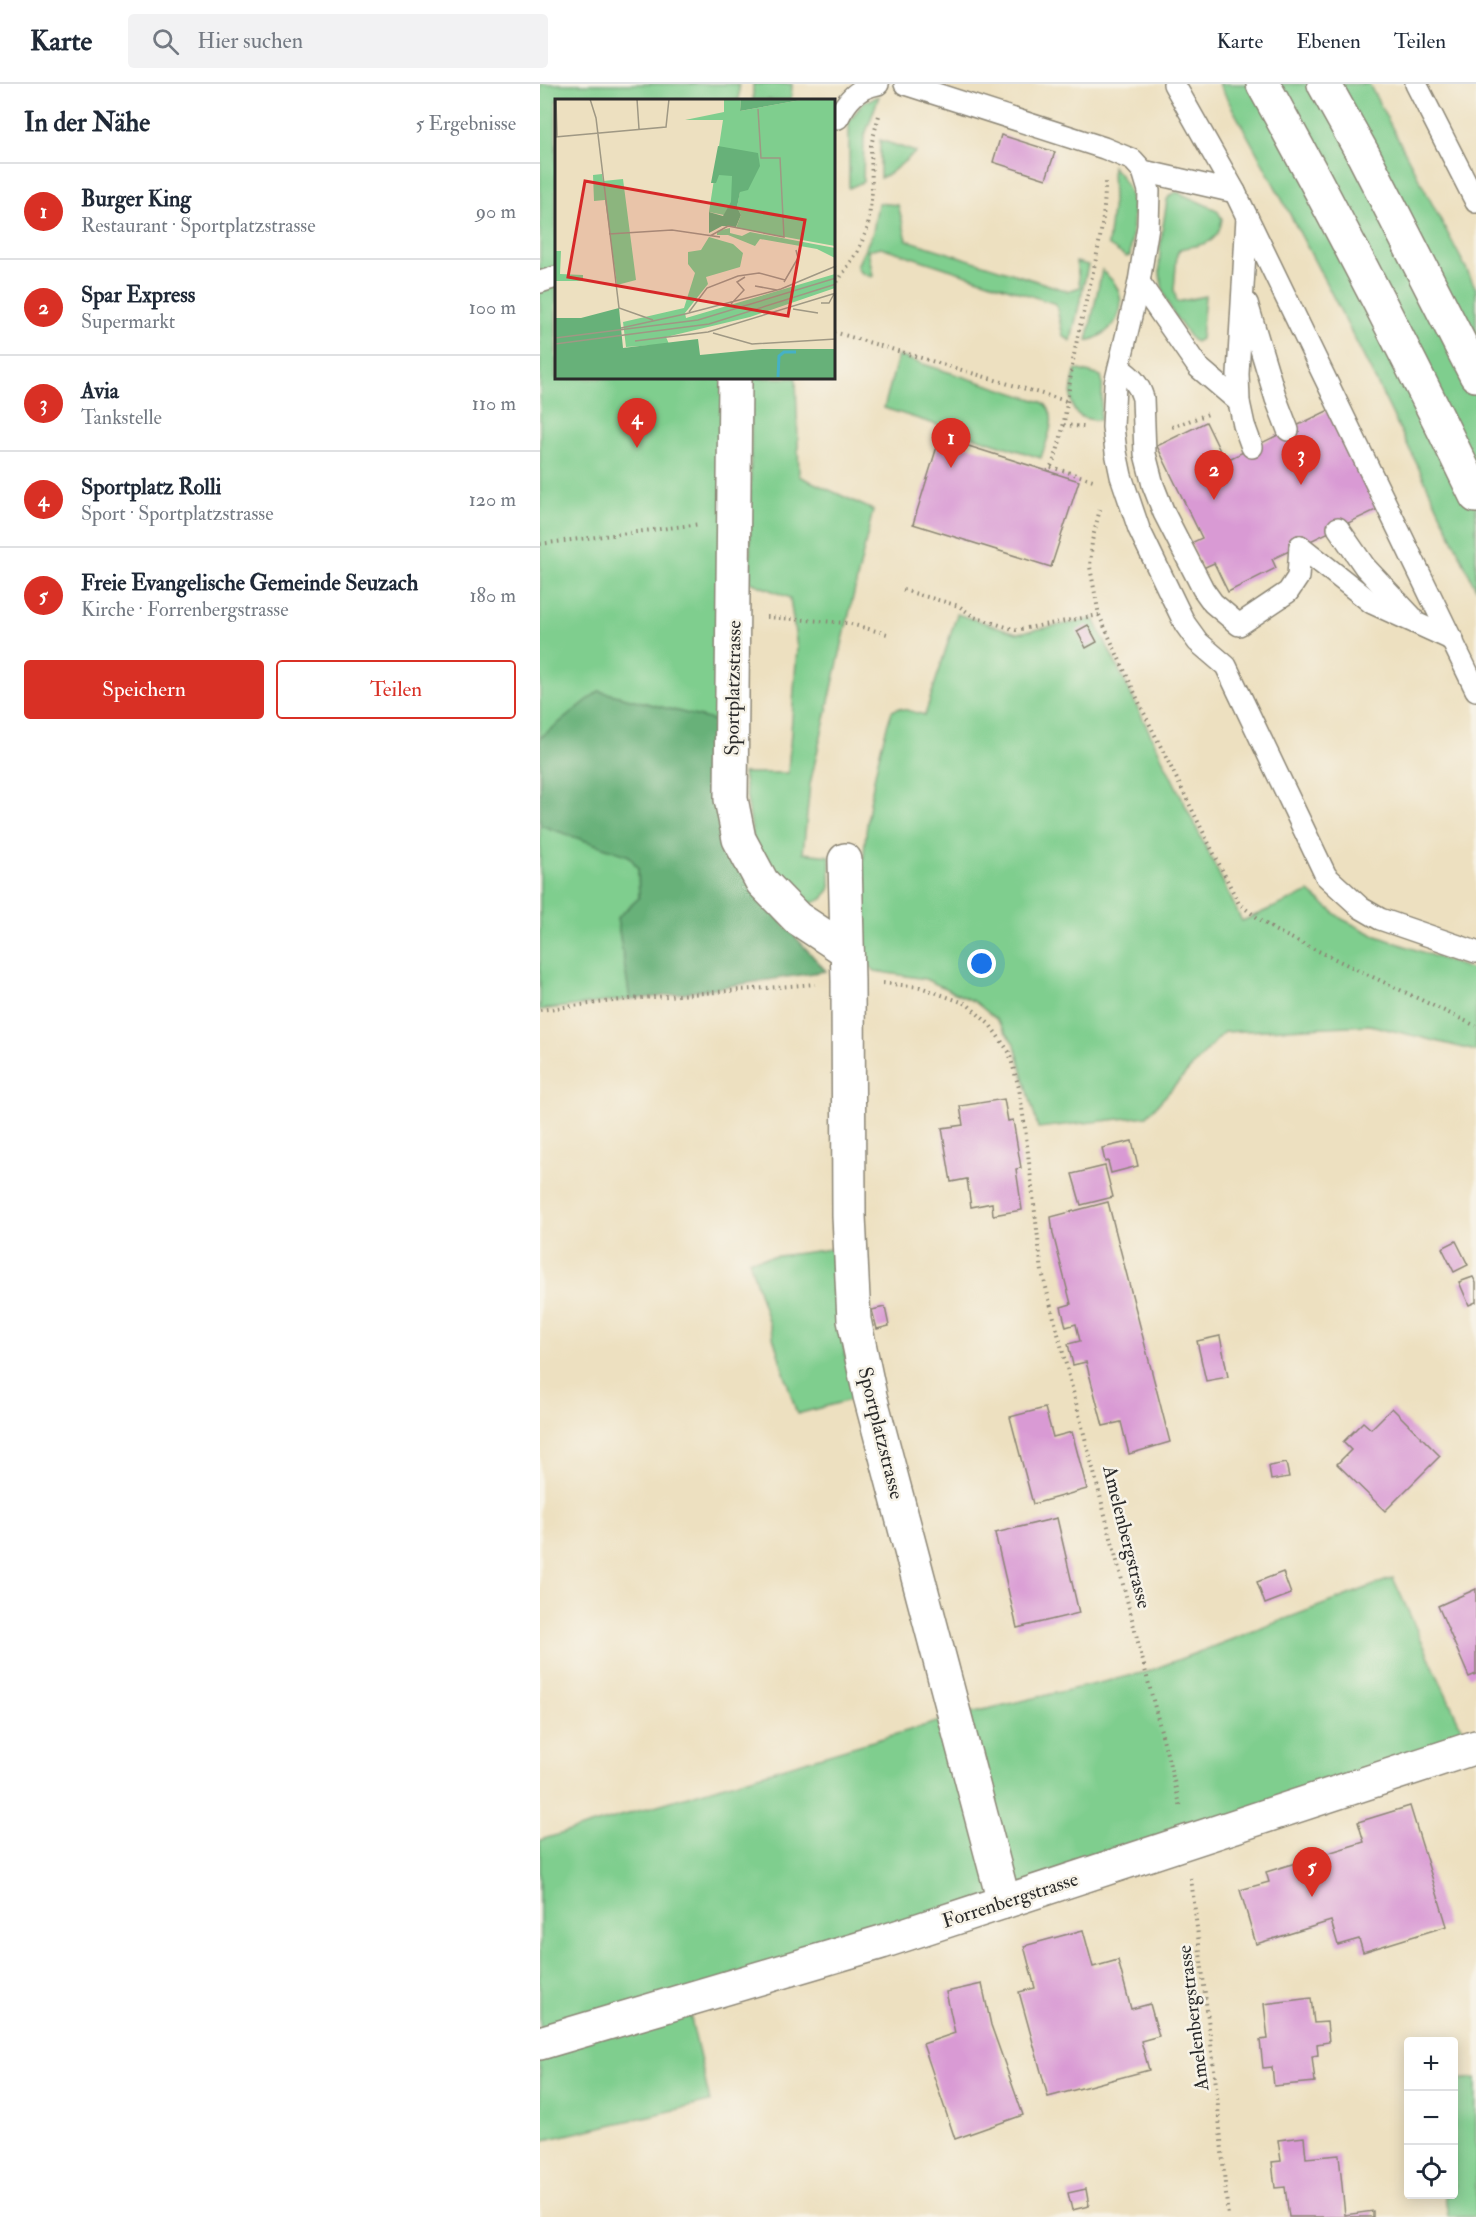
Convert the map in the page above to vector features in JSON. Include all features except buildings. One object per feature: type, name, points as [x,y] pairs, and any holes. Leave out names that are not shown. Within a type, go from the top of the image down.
[{"type":"main road","points":[[1263,84],[1316,179],[1411,363],[1476,496]]},
{"type":"main road","points":[[1324,84],[1364,156],[1476,375]]},
{"type":"main road","name":"Sportplatzstrasse","points":[[735,380],[731,799],[739,839],[762,882],[847,966]]},
{"type":"main road","name":"Sportplatzstrasse","points":[[845,860],[849,1216],[855,1320],[870,1396],[1004,1902]]},
{"type":"main road","name":"Forrenbergstrasse","points":[[540,2043],[806,1965],[1476,1747]]},
{"type":"lane","points":[[838,118],[845,103],[854,94],[878,84]]},
{"type":"lane","points":[[905,84],[1104,148],[1133,160],[1143,171],[1149,191],[1148,226],[1139,282],[1113,403],[1113,427],[1121,476],[1139,530],[1185,624],[1198,642],[1226,666],[1326,876],[1360,908],[1380,919],[1476,952]]},
{"type":"lane","points":[[1174,84],[1247,216],[1476,690]]},
{"type":"lane","points":[[1416,84],[1476,202]]},
{"type":"lane","points":[[1143,171],[1235,192]]},
{"type":"lane","points":[[1247,216],[1238,374],[1239,402],[1252,447]]},
{"type":"lane","points":[[540,282],[555,278]]},
{"type":"lane","points":[[1139,282],[1198,367],[1239,402]]},
{"type":"lane","points":[[1243,288],[1276,399],[1288,430]]},
{"type":"lane","points":[[1119,368],[1131,377],[1141,390],[1145,454],[1153,485],[1164,513],[1203,589],[1213,603],[1239,625],[1288,592],[1298,577],[1300,546],[1372,603],[1453,640]]},
{"type":"lane","points":[[1338,528],[1365,567],[1417,623]]},
{"type":"path","points":[[836,284],[858,251],[868,227],[872,192],[871,145],[882,106]]},
{"type":"path","points":[[1048,471],[1064,425],[1074,353],[1098,255],[1105,202],[1104,148]]},
{"type":"path","points":[[836,333],[1066,401]]},
{"type":"path","points":[[1102,498],[1090,559],[1092,584],[1099,615],[1143,711],[1239,904],[1274,930],[1476,1026]]},
{"type":"path","points":[[540,544],[734,518]]},
{"type":"path","points":[[903,590],[959,606],[974,617],[1016,630],[1099,615]]},
{"type":"path","points":[[790,619],[847,623],[891,635]]},
{"type":"path","name":"Amelenbergstrasse","points":[[540,1010],[630,999],[847,966],[920,987],[967,1004],[990,1025],[1009,1052],[1019,1088],[1042,1272],[1181,1808],[1216,2085],[1228,2217]]},
{"type":"green space","points":[[540,84],[739,84],[739,99],[555,99],[555,380],[735,380],[720,722],[599,691],[540,738]]},
{"type":"green space","points":[[753,84],[792,84],[791,99],[753,99]]},
{"type":"green space","points":[[1219,84],[1369,84],[1466,268],[1476,289],[1476,589],[1352,334]]},
{"type":"green space","points":[[879,96],[864,138],[863,182],[849,188],[849,122],[863,102]]},
{"type":"green space","points":[[880,140],[916,152],[889,174],[880,178]]},
{"type":"green space","points":[[1112,166],[1127,187],[1133,208],[1130,256],[1126,257],[1108,245],[1113,201]]},
{"type":"green space","points":[[1177,192],[1217,210],[1222,219],[1220,228],[1213,239],[1180,249],[1177,254],[1174,290],[1177,302],[1205,296],[1201,339],[1196,342],[1192,340],[1173,313],[1161,282],[1160,255],[1167,200],[1170,195]]},
{"type":"green space","points":[[878,203],[898,205],[907,240],[1068,291],[1080,287],[1076,262],[1088,265],[1071,341],[1063,336],[1056,304],[881,247],[868,250],[873,276],[860,272],[857,266],[873,232]]},
{"type":"green space","points":[[1102,270],[1114,282],[1121,303],[1120,312],[1111,327],[1096,338],[1087,341]]},
{"type":"green space","points":[[898,356],[1042,402],[1051,413],[1051,428],[1041,458],[884,408]]},
{"type":"green space","points":[[1076,369],[1101,376],[1100,420],[1088,419],[1075,411],[1071,396]]},
{"type":"green space","points":[[751,380],[796,380],[799,476],[873,510],[810,784],[803,853],[830,856],[830,888],[823,899],[812,903],[792,897],[754,844],[743,773],[788,773],[797,648],[790,598],[750,582]]},
{"type":"green space","points":[[957,614],[1017,633],[1094,619],[1242,921],[1309,892],[1342,919],[1374,935],[1476,971],[1476,1051],[1370,1025],[1224,1032],[1147,1116],[1038,1128],[1015,1045],[996,1019],[975,1002],[925,979],[875,971],[864,961],[863,864],[869,806],[881,748],[892,711],[899,708],[925,715]]},
{"type":"green space","points":[[599,691],[720,722],[756,893],[826,971],[657,997],[630,999],[617,918],[639,898],[638,868],[629,856],[540,825],[540,738]]},
{"type":"green space","points":[[540,825],[630,856],[638,868],[639,898],[617,918],[630,999],[540,1010]]},
{"type":"green space","points":[[831,1249],[839,1324],[854,1399],[797,1414],[749,1260]]},
{"type":"green space","points":[[1393,1578],[1471,1749],[687,2001],[710,2102],[540,2141],[540,1840],[957,1716],[1146,1672]]},
{"type":"green space","points":[[1476,2078],[1476,2217],[1448,2217],[1446,2199],[1458,2199],[1458,2080]]},
{"type":"place","name":"Sportplatz Rolli","points":[[637,448]]},
{"type":"place","name":"Burger King","points":[[951,468]]},
{"type":"place","name":"Avia","points":[[1301,485]]},
{"type":"place","name":"Spar Express","points":[[1214,500]]},
{"type":"place","name":"Freie Evangelische Gemeinde Seuzach","points":[[1312,1897]]}]
